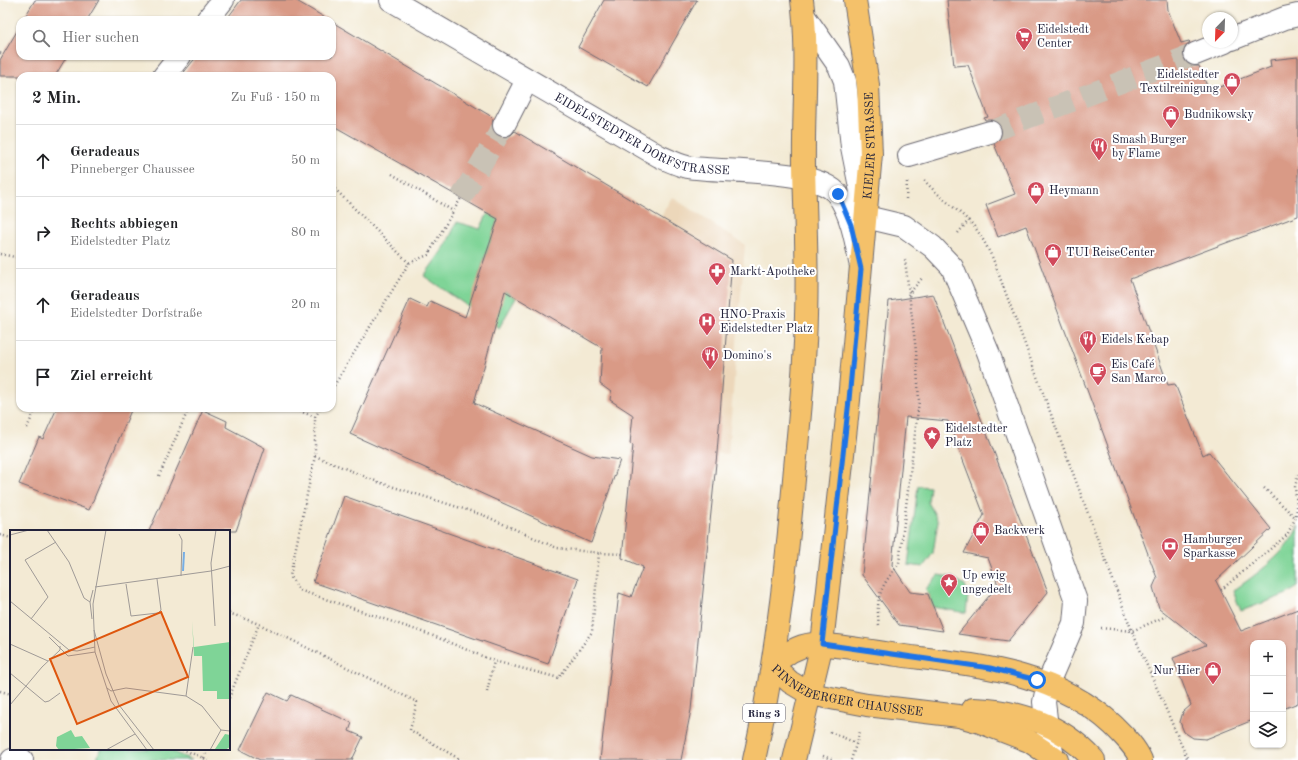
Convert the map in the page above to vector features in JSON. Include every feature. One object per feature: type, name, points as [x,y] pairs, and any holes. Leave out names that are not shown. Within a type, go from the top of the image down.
[{"type":"main road","name":"KIELER STRASSE","points":[[855,0],[868,85],[871,154],[861,269]]},
{"type":"main road","points":[[773,666],[789,533],[804,376],[806,313],[803,8]]},
{"type":"main road","points":[[810,694],[822,644],[849,400],[861,269]]},
{"type":"main road","name":"PINNEBERGER CHAUSSEE","points":[[1055,758],[1029,741],[994,726],[959,716],[928,711],[867,705],[810,694],[790,682],[773,666],[784,655],[804,645],[822,644],[990,668],[1048,683],[1077,697],[1103,716],[1131,744],[1141,760]]},
{"type":"main road","name":"Ring 3","points":[[754,760],[773,666]]},
{"type":"main road","name":"Ring 3","points":[[794,760],[810,694]]},
{"type":"main road","points":[[928,711],[958,708],[978,709],[1012,714],[1046,723],[1078,744],[1094,760]]},
{"type":"street","points":[[210,16],[223,0]]},
{"type":"street","name":"EIDELSTEDTER DORFSTRASSE","points":[[392,0],[659,156],[686,167],[804,177],[823,185],[838,194],[851,225],[861,269]]},
{"type":"street","points":[[803,8],[839,66],[845,81],[852,147],[866,217],[904,226],[933,248],[952,268],[988,352],[1076,601],[1074,623],[1048,683],[1044,702],[1046,723],[1055,758]]},
{"type":"street","points":[[1238,37],[1285,18],[1298,15]]},
{"type":"street","points":[[1195,54],[1210,48]]},
{"type":"street","points":[[167,72],[177,60]]},
{"type":"street","points":[[504,125],[527,80]]},
{"type":"street","points":[[909,156],[990,132]]},
{"type":"street","points":[[12,760],[22,760]]},
{"type":"path","points":[[909,156],[923,179],[933,191],[968,220],[981,236],[993,259],[1132,631],[1188,760]]},
{"type":"path","points":[[392,174],[454,211]]},
{"type":"path","points":[[336,190],[409,263]]},
{"type":"path","points":[[336,382],[409,263],[428,255],[461,198]]},
{"type":"path","points":[[954,238],[968,220]]},
{"type":"path","points":[[0,254],[16,257]]},
{"type":"path","points":[[880,629],[878,598],[884,584],[900,563],[919,401],[916,351],[904,258]]},
{"type":"path","points":[[908,295],[926,273]]},
{"type":"path","points":[[27,428],[34,412]]},
{"type":"path","points":[[159,476],[187,412]]},
{"type":"path","points":[[301,412],[315,418]]},
{"type":"path","points":[[319,412],[315,418],[315,456],[290,576],[300,590],[431,635],[494,661],[559,678],[592,632],[599,553]]},
{"type":"path","points":[[315,456],[378,482],[483,515],[557,548],[622,554]]},
{"type":"path","points":[[1221,590],[1287,535],[1296,517],[1297,507],[1294,487],[1298,475]]},
{"type":"path","points":[[1264,488],[1296,517]]},
{"type":"path","points":[[0,535],[10,538]]},
{"type":"path","points":[[230,613],[259,624],[417,702],[410,730],[461,760]]},
{"type":"path","points":[[1132,631],[1169,616]]},
{"type":"path","points":[[230,696],[259,624]]},
{"type":"path","points":[[487,692],[494,661]]},
{"type":"path","points":[[0,691],[10,694]]},
{"type":"path","points":[[851,760],[862,726]]},
{"type":"path","points":[[837,735],[856,743]]},
{"type":"path","points":[[184,750],[208,760]]},
{"type":"path","points":[[204,758],[208,750]]},
{"type":"path","points":[[822,756],[834,760]]},
{"type":"shaded area","points":[[672,197],[745,245],[728,454],[638,448],[638,418],[610,400],[619,287]]},
{"type":"green space","points":[[488,213],[498,219],[479,276],[516,298],[499,328],[424,276],[446,245],[457,222],[480,229]]},
{"type":"green space","points":[[918,486],[930,487],[928,502],[938,521],[933,553],[923,567],[908,565]]},
{"type":"green space","points":[[1298,526],[1298,587],[1287,594],[1241,611],[1233,591],[1279,554],[1294,536]]},
{"type":"green space","points":[[938,575],[952,577],[965,585],[968,596],[966,613],[933,607],[926,589]]},
{"type":"green space","points":[[100,750],[168,750],[192,760],[97,760]]},
{"type":"building","points":[[35,0],[99,0],[89,16],[25,16]]},
{"type":"building","points":[[241,0],[295,0],[322,16],[229,16]]},
{"type":"building","points":[[604,0],[697,0],[648,87],[578,47]]},
{"type":"building","points":[[947,0],[1167,0],[1168,10],[1181,43],[1190,42],[1185,46],[1183,52],[1184,59],[1188,64],[1199,66],[1209,91],[1271,67],[1270,60],[1298,57],[1298,216],[1130,279],[1168,385],[1175,384],[1203,455],[1209,452],[1271,529],[1216,581],[1241,631],[1298,609],[1298,703],[1286,708],[1286,640],[1250,640],[1250,721],[1206,739],[1193,738],[1184,732],[1180,722],[1183,712],[1191,705],[1173,658],[1206,645],[1159,608],[1153,587],[1157,578],[1026,226],[998,237],[986,205],[1015,194],[994,144],[1002,135],[1002,129],[999,123],[993,120],[985,120],[984,118],[988,117],[968,65],[954,66]]},
{"type":"building","points":[[336,24],[489,115],[493,119],[492,126],[494,132],[498,136],[510,136],[515,131],[732,260],[717,453],[691,710],[681,760],[600,760],[619,593],[631,597],[643,567],[622,558],[633,445],[630,444],[633,415],[610,400],[611,392],[600,384],[602,348],[505,291],[474,403],[592,456],[620,460],[591,543],[350,434],[410,299],[427,307],[430,301],[465,317],[498,219],[336,127],[336,72],[184,72],[194,60],[336,60]]},
{"type":"building","points":[[16,33],[16,60],[65,60],[57,72],[16,72],[16,76],[0,76],[0,60]]},
{"type":"building","points":[[933,294],[1048,592],[1008,641],[958,634],[998,585],[988,558],[964,553],[984,515],[948,421],[906,417],[892,565],[910,592],[928,594],[943,631],[899,625],[862,575],[889,301]]},
{"type":"building","points":[[55,412],[130,412],[89,510],[19,484],[39,437],[43,439]]},
{"type":"building","points":[[202,412],[207,412],[227,421],[226,427],[265,448],[236,531],[149,530]]},
{"type":"building","points":[[344,496],[578,579],[548,664],[313,582]]},
{"type":"building","points":[[268,692],[287,701],[291,695],[352,723],[349,731],[363,737],[352,760],[260,760],[240,750]]},
{"type":"tunnel","points":[[990,132],[1195,54]]},
{"type":"tunnel","points":[[461,198],[504,125]]},
{"type":"place","name":"Eidelstedt Center","points":[[1024,51]]},
{"type":"place","name":"Eidelstedter Textilreinigung","points":[[1232,96]]},
{"type":"place","name":"Budnikowsky","points":[[1171,129]]},
{"type":"place","name":"Smash Burger by Flame","points":[[1099,161]]},
{"type":"place","name":"Heymann","points":[[1036,205]]},
{"type":"place","name":"TUI ReiseCenter","points":[[1053,267]]},
{"type":"place","name":"Markt-Apotheke","points":[[717,286]]},
{"type":"place","name":"HNO-Praxis Eidelstedter Platz","points":[[707,336]]},
{"type":"place","name":"Eidels Kebap","points":[[1088,354]]},
{"type":"place","name":"Domino's","points":[[710,370]]},
{"type":"place","name":"Eis Café San Marco","points":[[1098,386]]},
{"type":"place","name":"Eidelstedter Platz","points":[[932,450]]},
{"type":"place","name":"Backwerk","points":[[981,545]]},
{"type":"place","name":"Hamburger Sparkasse","points":[[1170,561]]},
{"type":"place","name":"Up ewig ungedeelt","points":[[949,597]]},
{"type":"place","name":"Nur Hier","points":[[1213,685]]},
{"type":"route","points":[[838,194],[851,225],[861,269],[833,556],[822,644],[990,668],[1037,680]]}]
